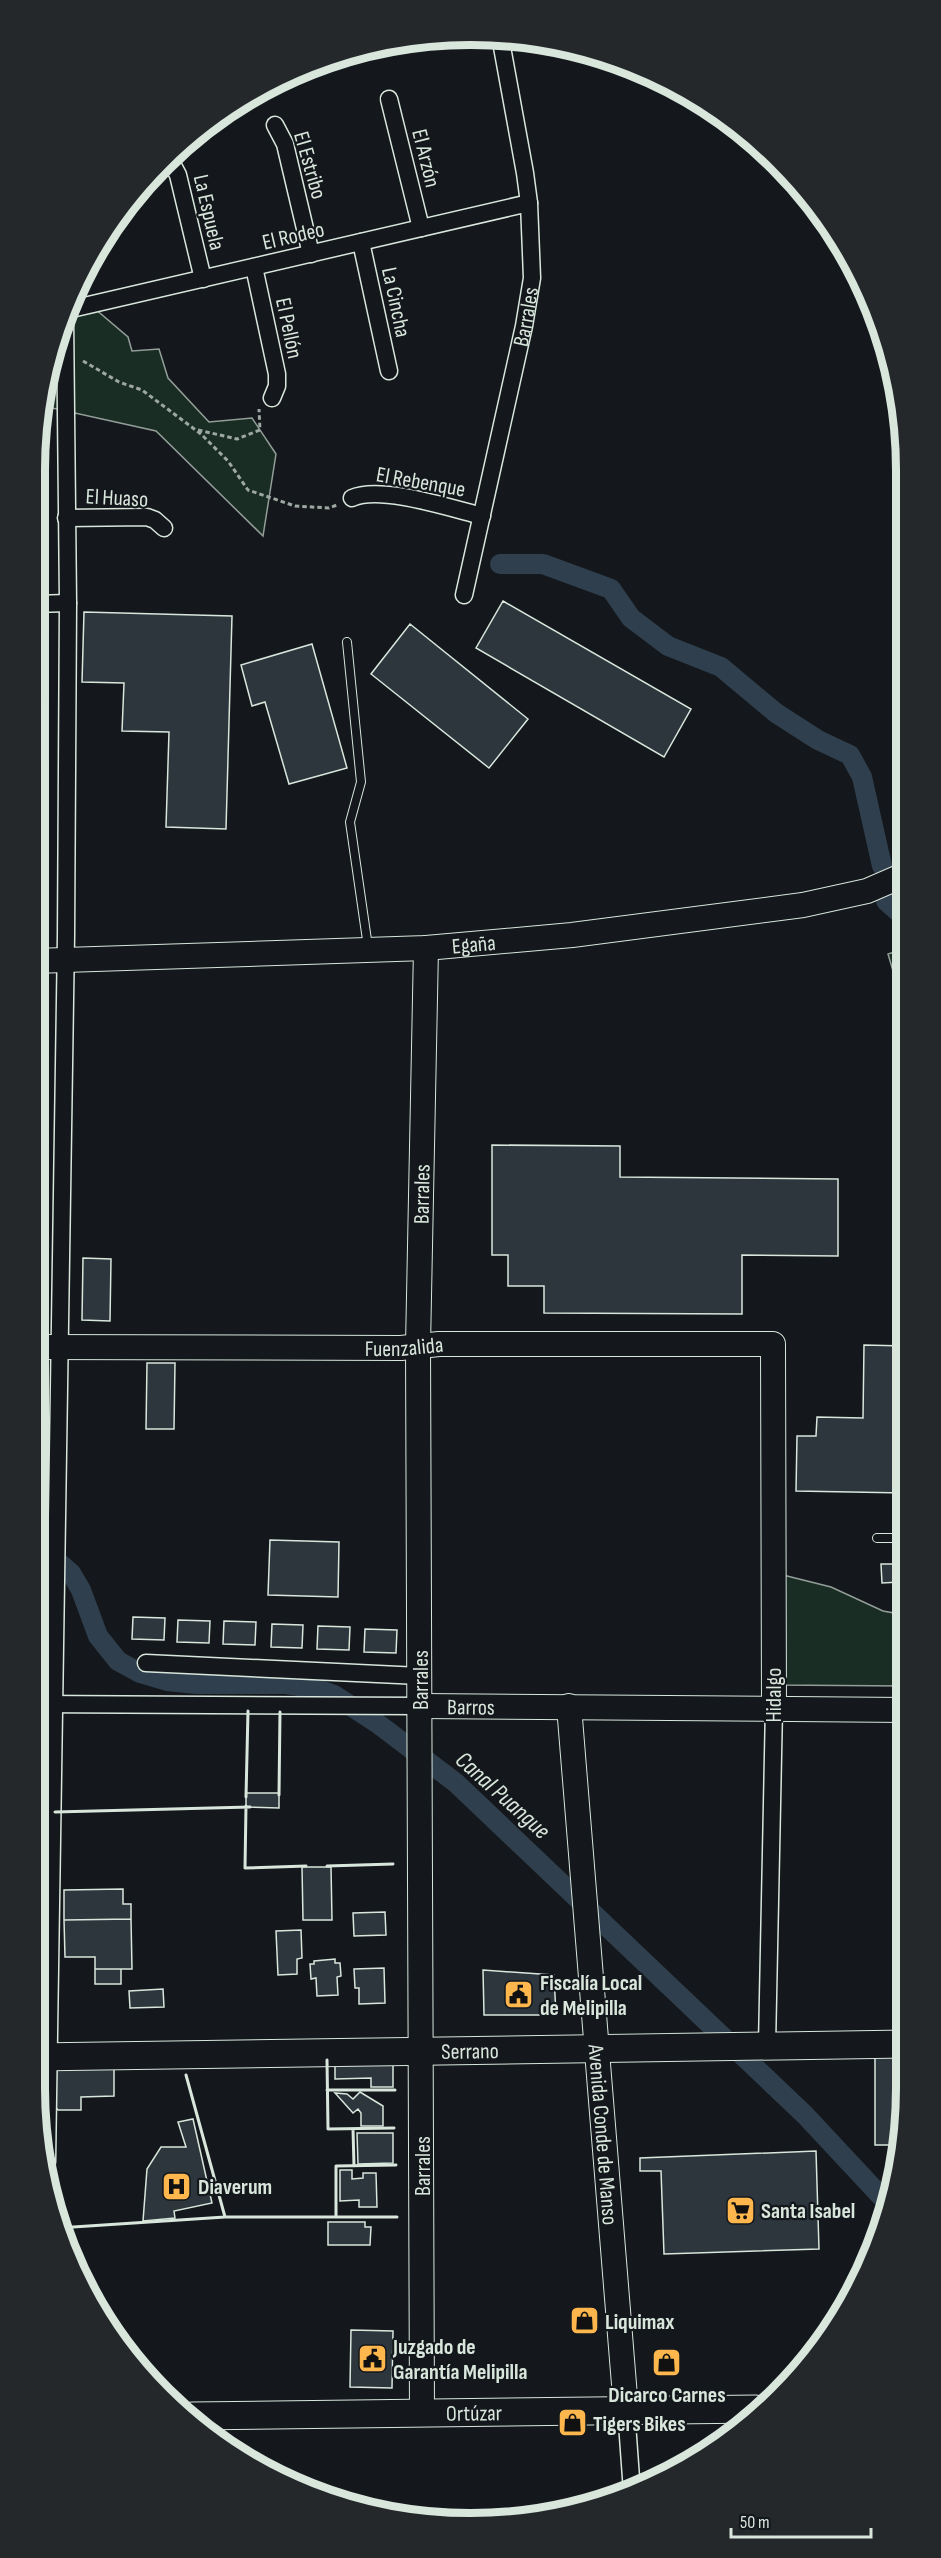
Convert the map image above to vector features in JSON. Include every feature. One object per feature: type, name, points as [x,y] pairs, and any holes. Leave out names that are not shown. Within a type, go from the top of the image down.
[{"type":"main road","name":"Serrano","points":[[45,2057],[896,2044]]},
{"type":"main road","name":"Ortúzar","points":[[200,2416],[749,2409]]},
{"type":"street","name":"Barrales","points":[[464,595],[530,290],[532,263],[529,203],[502,46]]},
{"type":"street","name":"El Arzón","points":[[389,99],[421,228]]},
{"type":"street","name":"El Estribo","points":[[275,125],[285,144],[311,254]]},
{"type":"street","name":"La Espuela","points":[[174,167],[178,175],[203,279]]},
{"type":"street","name":"El Rodeo","points":[[77,308],[529,203]]},
{"type":"street","name":"La Cincha","points":[[361,242],[389,371]]},
{"type":"street","name":"El Pellón","points":[[254,267],[278,374],[277,386],[272,398]]},
{"type":"street","points":[[45,1939],[53,1704],[65,961],[68,603],[65,342]]},
{"type":"street","name":"El Rebenque","points":[[352,498],[366,493],[383,494],[482,516]]},
{"type":"street","name":"El Huaso","points":[[66,518],[147,517],[155,520],[164,528]]},
{"type":"street","points":[[45,604],[68,603]]},
{"type":"street","name":"Egaña","points":[[45,961],[368,951],[572,935],[803,905],[867,891],[896,878]]},
{"type":"street","name":"Barrales","points":[[422,2412],[418,1346],[426,948]]},
{"type":"street","name":"Fuenzalida","points":[[45,1347],[773,1344]]},
{"type":"street","name":"Hidalgo","points":[[760,2046],[774,1707],[773,1344]]},
{"type":"street","points":[[146,1663],[420,1676]]},
{"type":"street","name":"Barros","points":[[45,1704],[774,1707],[896,1710]]},
{"type":"street","name":"Avenida Conde de Manso","points":[[569,1706],[631,2482]]},
{"type":"lane","points":[[347,642],[361,782],[350,822],[368,951]]},
{"type":"lane","points":[[877,1538],[896,1538]]},
{"type":"path","points":[[82,360],[119,382],[142,390],[195,429],[228,460],[248,490],[295,506],[329,508],[352,498]]},
{"type":"path","points":[[195,429],[237,439],[260,430],[259,409],[272,398]]},
{"type":"green space","points":[[82,298],[128,337],[132,351],[159,349],[168,378],[209,422],[252,418],[276,454],[263,536],[156,431],[50,408],[59,360]]},
{"type":"green space","points":[[896,952],[896,981],[888,954]]},
{"type":"green space","points":[[775,1573],[831,1587],[883,1611],[896,1613],[896,1686],[776,1685]]},
{"type":"building","points":[[503,601],[691,709],[664,757],[476,648]]},
{"type":"building","points":[[84,612],[232,616],[226,829],[166,827],[169,732],[122,731],[124,683],[82,682]]},
{"type":"building","points":[[410,624],[528,719],[489,768],[371,674]]},
{"type":"building","points":[[312,644],[347,768],[289,784],[265,702],[252,706],[241,665]]},
{"type":"building","points":[[492,1145],[620,1146],[620,1177],[838,1179],[838,1256],[742,1255],[742,1314],[544,1313],[544,1286],[508,1286],[508,1255],[492,1255]]},
{"type":"building","points":[[83,1258],[111,1259],[110,1321],[82,1320]]},
{"type":"building","points":[[864,1345],[896,1346],[896,1493],[796,1491],[797,1436],[816,1436],[817,1417],[863,1418]]},
{"type":"building","points":[[147,1363],[175,1363],[174,1429],[146,1429]]},
{"type":"building","points":[[270,1540],[339,1542],[338,1597],[268,1595]]},
{"type":"building","points":[[881,1564],[896,1564],[896,1582],[882,1583]]},
{"type":"building","points":[[133,1617],[165,1618],[164,1640],[132,1639]]},
{"type":"building","points":[[178,1620],[210,1621],[209,1643],[177,1642]]},
{"type":"building","points":[[224,1621],[256,1622],[255,1645],[223,1644]]},
{"type":"building","points":[[272,1624],[303,1625],[302,1648],[271,1647]]},
{"type":"building","points":[[318,1626],[350,1627],[349,1650],[317,1649]]},
{"type":"building","points":[[365,1629],[397,1630],[396,1653],[364,1652]]},
{"type":"building","points":[[246,1793],[279,1793],[279,1808],[246,1807]]},
{"type":"building","points":[[302,1867],[331,1867],[332,1920],[303,1920]]},
{"type":"building","points":[[123,1889],[123,1904],[131,1904],[131,1919],[64,1920],[64,1890]]},
{"type":"building","points":[[385,1912],[386,1935],[354,1936],[353,1913]]},
{"type":"building","points":[[131,1919],[132,1969],[95,1969],[95,1957],[65,1957],[64,1920]]},
{"type":"building","points":[[301,1930],[302,1958],[297,1959],[297,1974],[278,1975],[276,1931]]},
{"type":"building","points":[[335,1959],[335,1963],[340,1963],[341,1976],[337,1977],[338,1995],[317,1996],[316,1978],[311,1979],[310,1964],[314,1964],[314,1961]]},
{"type":"building","points":[[384,1968],[385,2003],[359,2004],[359,1988],[355,1988],[354,1969]]},
{"type":"building","points":[[95,1969],[121,1969],[121,1984],[95,1984]]},
{"type":"building","name":"Fiscalía Local de Melipilla","points":[[483,1970],[554,1975],[556,2015],[484,2015]]},
{"type":"building","points":[[163,1989],[164,2007],[130,2008],[129,1991]]},
{"type":"building","points":[[875,2053],[896,2053],[895,2115],[892,2145],[875,2145]]},
{"type":"building","points":[[393,2056],[393,2087],[371,2087],[371,2078],[335,2079],[335,2058]]},
{"type":"building","points":[[114,2061],[114,2096],[81,2097],[81,2110],[58,2110],[53,2104],[56,2062]]},
{"type":"building","points":[[360,2092],[383,2106],[383,2126],[361,2126],[361,2113],[358,2109],[353,2113],[335,2093],[347,2094],[353,2099]]},
{"type":"building","name":"Diaverum","points":[[193,2119],[212,2203],[174,2211],[175,2218],[143,2221],[147,2169],[161,2147],[186,2147],[178,2122]]},
{"type":"building","points":[[357,2133],[393,2133],[393,2163],[358,2164]]},
{"type":"building","name":"Santa Isabel","points":[[816,2151],[819,2249],[664,2254],[661,2171],[640,2171],[640,2158]]},
{"type":"building","points":[[340,2170],[352,2170],[352,2179],[363,2178],[363,2173],[376,2173],[377,2207],[359,2207],[359,2200],[340,2201]]},
{"type":"building","points":[[328,2222],[365,2222],[365,2227],[371,2227],[370,2245],[328,2245]]},
{"type":"building","name":"Juzgado de Garantía Melipilla","points":[[351,2330],[393,2331],[392,2388],[350,2387]]},
{"type":"waterway","points":[[500,564],[543,564],[611,589],[631,618],[668,646],[721,667],[776,713],[818,740],[850,755],[862,777],[882,866]]},
{"type":"waterway","points":[[886,901],[896,910]]},
{"type":"waterway","name":"Canal Puangue","points":[[45,1551],[71,1573],[81,1590],[98,1636],[118,1661],[140,1673],[167,1681],[197,1684],[286,1684],[314,1688],[334,1695],[377,1723],[456,1783],[805,2115],[882,2198]]},
{"type":"wall","points":[[246,1797],[248,1711]]},
{"type":"wall","points":[[279,1795],[280,1712]]},
{"type":"wall","points":[[246,1806],[245,1868],[306,1866]]},
{"type":"wall","points":[[55,1812],[250,1807]]},
{"type":"wall","points":[[327,1866],[393,1864]]},
{"type":"wall","points":[[327,2060],[328,2129],[394,2128]]},
{"type":"wall","points":[[186,2075],[225,2217]]},
{"type":"wall","points":[[327,2090],[395,2090]]},
{"type":"wall","points":[[353,2129],[354,2166]]},
{"type":"wall","points":[[336,2217],[336,2166],[396,2165]]},
{"type":"wall","points":[[69,2227],[225,2217],[397,2217]]},
{"type":"place","name":"Fiscalía Local de Melipilla","points":[[519,1995]]},
{"type":"place","name":"Diaverum","points":[[177,2186]]},
{"type":"place","name":"Santa Isabel","points":[[740,2210]]},
{"type":"place","name":"Liquimax","points":[[584,2321]]},
{"type":"place","name":"Juzgado de Garantía Melipilla","points":[[372,2359]]},
{"type":"place","name":"Dicarco Carnes","points":[[667,2362]]},
{"type":"place","name":"Tigers Bikes","points":[[572,2423]]}]
